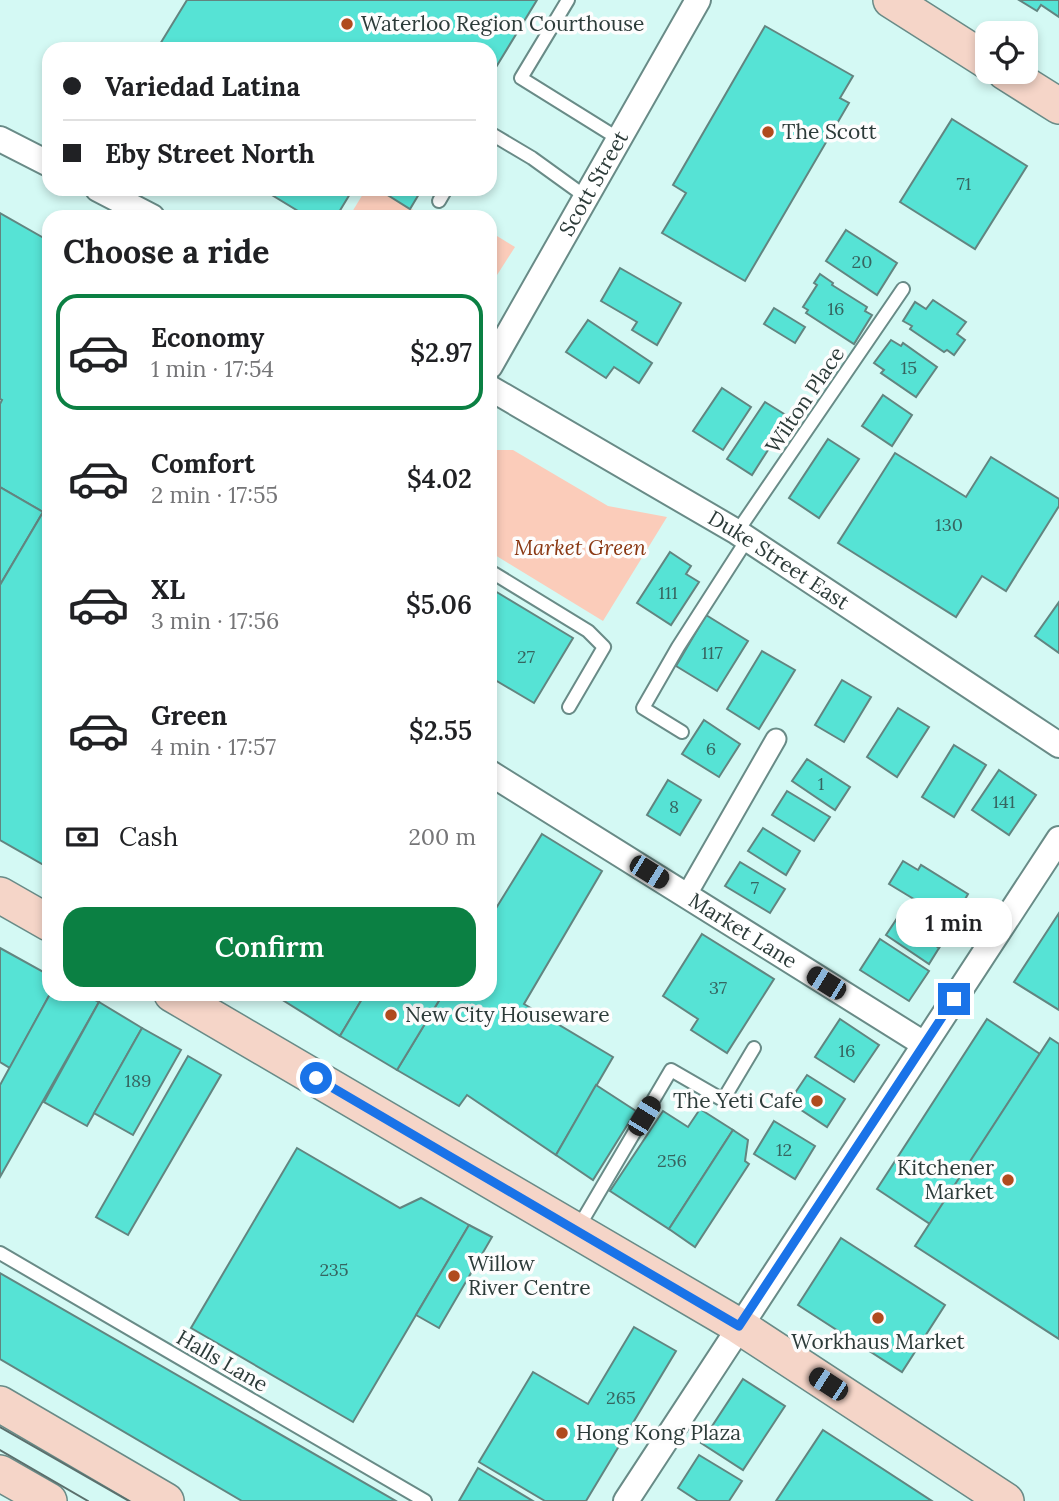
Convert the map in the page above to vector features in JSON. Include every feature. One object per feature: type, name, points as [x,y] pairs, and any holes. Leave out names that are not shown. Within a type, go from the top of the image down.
[{"type":"main road","points":[[891,0],[975,53]]},
{"type":"main road","points":[[1023,84],[1059,106]]},
{"type":"main road","points":[[0,895],[42,919]]},
{"type":"main road","points":[[184,1001],[739,1326],[1006,1501]]},
{"type":"main road","points":[[0,1404],[166,1501]]},
{"type":"main road","points":[[0,1473],[49,1501]]},
{"type":"street","name":"Scott Street","points":[[497,354],[698,0]]},
{"type":"street","points":[[0,139],[42,160]]},
{"type":"street","points":[[112,196],[138,210]]},
{"type":"street","name":"Duke Street East","points":[[497,392],[742,535],[1059,745]]},
{"type":"street","points":[[686,895],[776,739]]},
{"type":"street","name":"Market Lane","points":[[497,778],[924,1044]]},
{"type":"street","points":[[626,1501],[1059,839]]},
{"type":"lane","points":[[568,0],[521,78],[618,139]]},
{"type":"lane","points":[[497,137],[532,158],[586,197]]},
{"type":"lane","points":[[439,201],[442,196]]},
{"type":"lane","name":"Wilton Place","points":[[682,732],[643,708],[742,535],[903,289]]},
{"type":"lane","points":[[497,575],[587,631],[604,647],[569,707]]},
{"type":"lane","points":[[576,1231],[671,1070],[723,1100],[754,1048]]},
{"type":"lane","name":"Halls Lane","points":[[0,1253],[425,1501]]},
{"type":"green space","points":[[362,196],[390,196],[413,210],[353,210]]},
{"type":"green space","points":[[497,236],[515,247],[497,275]]},
{"type":"green space","name":"Market Green","points":[[497,450],[513,450],[608,506],[667,517],[603,621],[497,556]]},
{"type":"building","name":"Waterloo Region Courthouse","points":[[187,0],[537,0],[497,66],[497,42],[161,42]]},
{"type":"building","points":[[1019,0],[1059,0],[1059,17],[1041,5],[1037,11]]},
{"type":"building","name":"The Scott","points":[[765,26],[853,76],[840,98],[849,103],[745,281],[662,233],[686,193],[673,185]]},
{"type":"building","points":[[952,119],[1027,166],[975,249],[900,202]]},
{"type":"building","points":[[274,196],[349,196],[340,210],[296,210]]},
{"type":"building","points":[[389,196],[418,196],[410,209]]},
{"type":"building","points":[[0,213],[42,237],[42,511],[0,487]]},
{"type":"building","points":[[846,230],[897,263],[877,295],[826,261]]},
{"type":"building","points":[[620,268],[681,303],[657,345],[632,330],[637,322],[601,301]]},
{"type":"building","points":[[820,274],[833,283],[832,285],[867,307],[865,311],[872,315],[854,344],[806,313],[808,310],[803,307],[817,285],[814,283]]},
{"type":"building","points":[[933,300],[966,322],[957,334],[965,340],[954,355],[947,350],[944,352],[910,329],[912,326],[903,321],[915,302],[926,309]]},
{"type":"building","points":[[774,308],[805,327],[795,343],[764,324]]},
{"type":"building","points":[[588,320],[652,363],[639,383],[614,367],[606,378],[566,352]]},
{"type":"building","points":[[891,340],[901,346],[903,343],[937,367],[916,397],[881,373],[884,370],[874,363]]},
{"type":"building","points":[[722,388],[751,407],[723,450],[693,431]]},
{"type":"building","points":[[883,395],[912,415],[892,446],[862,426]]},
{"type":"building","points":[[765,402],[789,417],[752,475],[727,459]]},
{"type":"building","points":[[828,439],[859,459],[819,518],[789,498]]},
{"type":"building","points":[[895,453],[966,497],[991,457],[1059,499],[1059,506],[1006,591],[982,576],[956,617],[838,543]]},
{"type":"building","points":[[0,487],[42,514],[0,585]]},
{"type":"building","points":[[42,514],[42,864],[0,840],[0,585]]},
{"type":"building","points":[[670,552],[691,566],[686,574],[699,582],[671,625],[637,603]]},
{"type":"building","points":[[497,592],[573,638],[534,703],[497,681]]},
{"type":"building","points":[[1059,602],[1059,653],[1035,636]]},
{"type":"building","points":[[706,615],[748,641],[717,691],[676,666]]},
{"type":"building","points":[[762,651],[795,670],[759,729],[727,709]]},
{"type":"building","points":[[842,680],[871,697],[844,742],[815,725]]},
{"type":"building","points":[[898,708],[929,727],[897,777],[867,757]]},
{"type":"building","points":[[704,720],[740,744],[719,777],[682,754]]},
{"type":"building","points":[[954,745],[986,765],[954,817],[922,797]]},
{"type":"building","points":[[807,759],[850,787],[835,810],[792,781]]},
{"type":"building","points":[[999,770],[1036,795],[1009,835],[972,810]]},
{"type":"building","points":[[668,780],[701,800],[680,835],[647,815]]},
{"type":"building","points":[[787,791],[830,817],[814,841],[772,815]]},
{"type":"building","points":[[763,828],[800,851],[786,875],[748,851]]},
{"type":"building","points":[[542,834],[602,871],[524,1004],[613,1057],[556,1155],[467,1095],[459,1106],[397,1070],[439,1001],[497,1001],[497,907]]},
{"type":"building","points":[[903,861],[918,870],[921,865],[968,894],[952,922],[889,884]]},
{"type":"building","points":[[740,862],[785,889],[770,913],[725,886]]},
{"type":"building","points":[[906,905],[949,933],[939,948],[896,920]]},
{"type":"building","points":[[1059,913],[1059,1010],[1014,982]]},
{"type":"building","points":[[896,920],[939,948],[929,964],[886,935]]},
{"type":"building","points":[[702,934],[774,979],[727,1053],[691,1030],[698,1019],[663,996]]},
{"type":"building","points":[[880,939],[929,971],[909,1001],[860,970]]},
{"type":"building","points":[[0,948],[42,971],[42,1001],[46,1001],[10,1068],[0,1062]]},
{"type":"building","points":[[46,1001],[99,1002],[0,1177],[0,1085]]},
{"type":"building","points":[[284,1001],[361,1001],[340,1036]]},
{"type":"building","name":"New City Houseware","points":[[361,1001],[439,1001],[397,1070],[340,1036]]},
{"type":"building","points":[[99,1002],[142,1028],[87,1126],[44,1102]]},
{"type":"building","points":[[840,1019],[879,1045],[854,1082],[815,1057]]},
{"type":"building","points":[[987,1019],[1040,1054],[930,1224],[877,1189]]},
{"type":"building","points":[[142,1028],[181,1050],[133,1135],[94,1113]]},
{"type":"building","name":"Kitchener Market","points":[[1050,1038],[1059,1044],[1059,1339],[915,1246]]},
{"type":"building","points":[[188,1056],[221,1075],[128,1235],[96,1217]]},
{"type":"building","name":"The Yeti Cafe","points":[[807,1075],[845,1099],[827,1127],[789,1102]]},
{"type":"building","points":[[596,1085],[636,1111],[593,1180],[556,1155]]},
{"type":"building","points":[[700,1109],[733,1130],[669,1229],[610,1191],[663,1111],[688,1127]]},
{"type":"building","points":[[774,1121],[815,1146],[795,1179],[754,1154]]},
{"type":"building","points":[[733,1130],[748,1140],[745,1161],[749,1164],[695,1247],[669,1229]]},
{"type":"building","points":[[297,1148],[400,1208],[421,1198],[469,1225],[353,1422],[191,1328]]},
{"type":"building","name":"Willow River Centre","points":[[469,1225],[492,1237],[439,1328],[416,1315]]},
{"type":"building","name":"Workhaus Market","points":[[841,1238],[945,1305],[902,1372],[798,1305]]},
{"type":"building","points":[[0,1273],[396,1501],[242,1501],[0,1359]]},
{"type":"building","name":"Hong Kong Plaza","points":[[634,1327],[676,1351],[586,1501],[545,1501],[479,1462],[533,1372],[588,1404]]},
{"type":"building","points":[[743,1379],[785,1406],[743,1470],[701,1443]]},
{"type":"building","points":[[823,1430],[932,1501],[776,1501]]},
{"type":"building","points":[[699,1455],[742,1481],[729,1501],[698,1501],[678,1488]]},
{"type":"building","points":[[478,1468],[533,1501],[459,1501]]},
{"type":"tram line","points":[[0,1427],[129,1501]]},
{"type":"tram line","points":[[0,1450],[88,1501]]},
{"type":"place","name":"Waterloo Region Courthouse","points":[[347,24]]},
{"type":"place","name":"The Scott","points":[[768,132]]},
{"type":"place","name":"New City Houseware","points":[[391,1015]]},
{"type":"place","name":"The Yeti Cafe","points":[[817,1101]]},
{"type":"place","name":"Kitchener Market","points":[[1008,1180]]},
{"type":"place","name":"Willow River Centre","points":[[454,1276]]},
{"type":"place","name":"Workhaus Market","points":[[878,1318]]},
{"type":"place","name":"Hong Kong Plaza","points":[[562,1433]]},
{"type":"route","points":[[316,1078],[739,1326],[954,999]]}]
